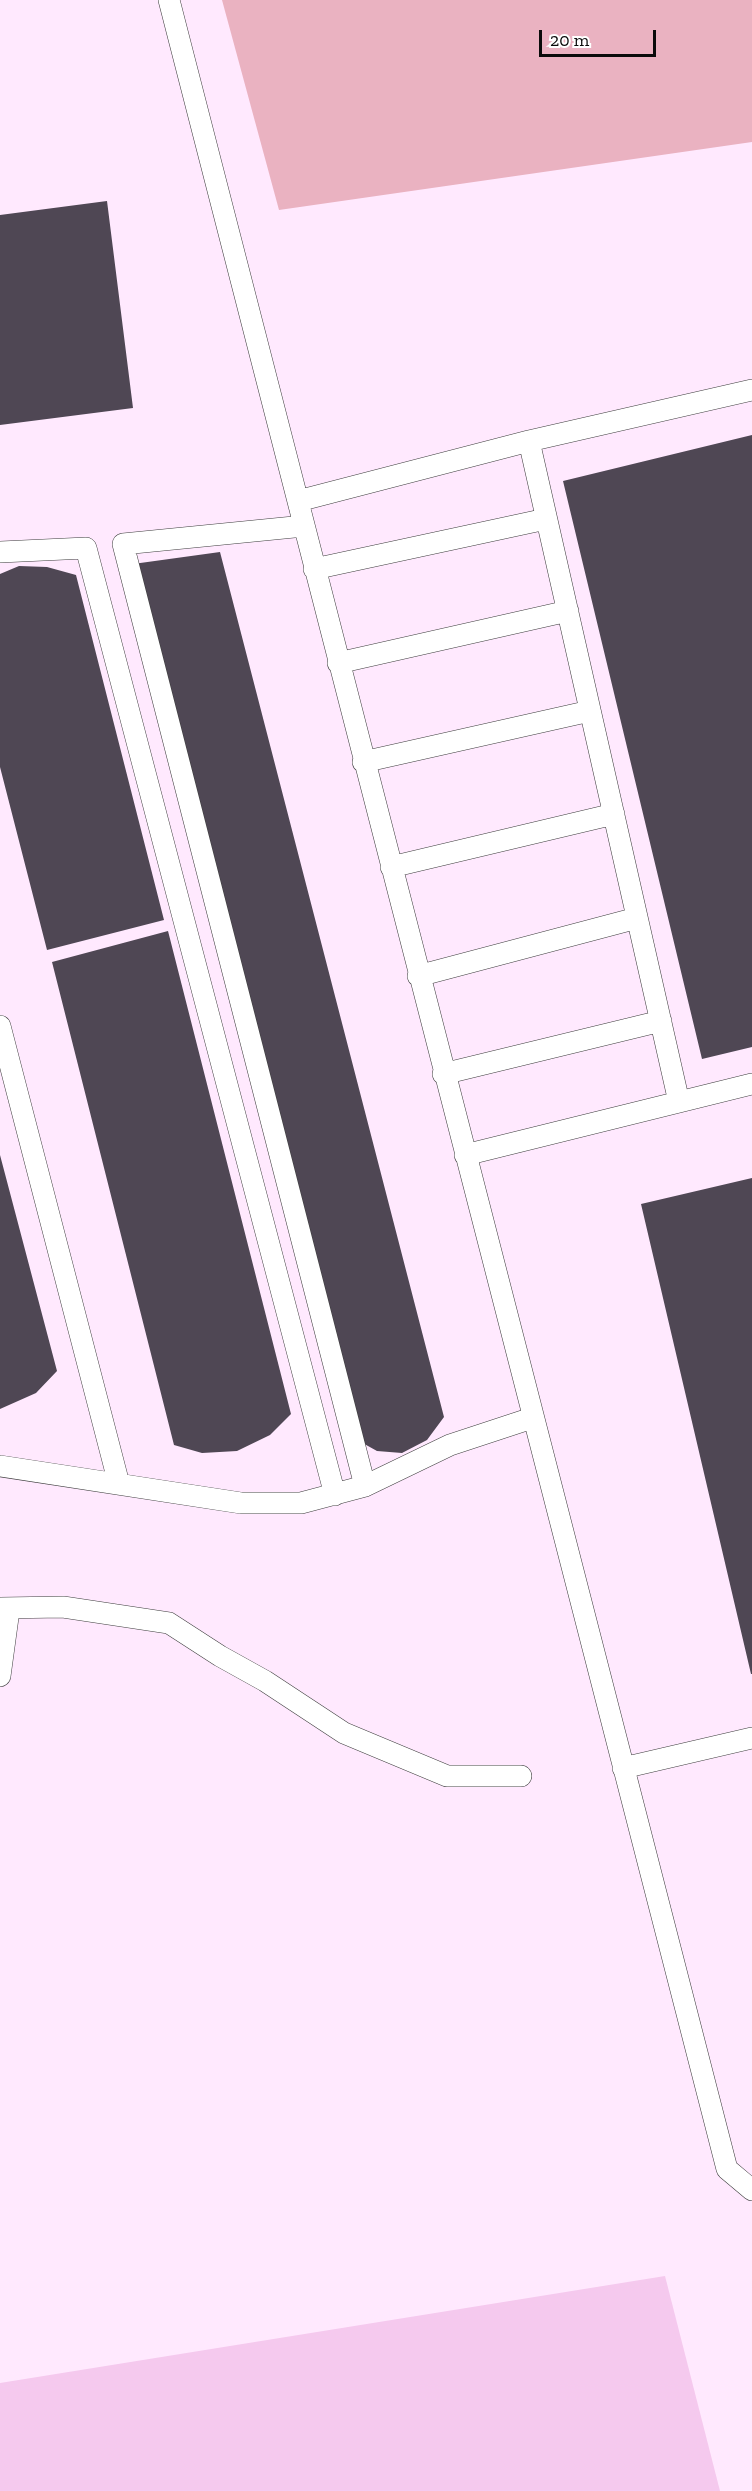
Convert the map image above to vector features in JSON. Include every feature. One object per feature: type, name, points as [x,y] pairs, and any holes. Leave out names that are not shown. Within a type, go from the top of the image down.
[{"type":"lane","points":[[169,0],[443,1074],[727,2169],[752,2190]]},
{"type":"lane","points":[[298,501],[529,441],[752,390]]},
{"type":"lane","points":[[529,441],[679,1102]]},
{"type":"lane","points":[[314,569],[546,519]]},
{"type":"lane","points":[[304,526],[123,544],[365,1486]]},
{"type":"lane","points":[[0,552],[86,548],[335,1495]]},
{"type":"lane","points":[[338,663],[568,612]]},
{"type":"lane","points":[[363,762],[590,711]]},
{"type":"lane","points":[[391,867],[614,814]]},
{"type":"lane","points":[[418,976],[637,918]]},
{"type":"lane","points":[[443,1074],[661,1021]]},
{"type":"lane","points":[[0,1026],[119,1484]]},
{"type":"lane","points":[[465,1155],[752,1084]]},
{"type":"lane","points":[[0,1466],[241,1503],[272,1505],[301,1503],[365,1486],[450,1445],[532,1418]]},
{"type":"lane","points":[[0,1676],[4,1609],[63,1607],[169,1623],[220,1656],[265,1681],[344,1733],[447,1776],[521,1776]]},
{"type":"lane","points":[[623,1768],[752,1738]]},
{"type":"shaded area","points":[[222,0],[752,0],[752,142],[279,210]]},
{"type":"shaded area","points":[[665,2276],[720,2491],[0,2491],[0,2383]]},
{"type":"building","points":[[107,201],[133,408],[0,425],[0,215]]},
{"type":"building","points":[[752,435],[752,1047],[702,1059],[563,481]]},
{"type":"building","points":[[220,552],[444,1417],[427,1440],[402,1453],[377,1451],[359,1441],[133,564]]},
{"type":"building","points":[[19,566],[47,567],[76,575],[164,920],[47,950],[0,767],[0,574]]},
{"type":"building","points":[[168,931],[291,1414],[270,1435],[237,1451],[202,1453],[174,1445],[52,962]]},
{"type":"building","points":[[0,1155],[57,1371],[36,1393],[0,1409]]},
{"type":"building","points":[[752,1178],[752,1674],[751,1674],[641,1204]]}]
